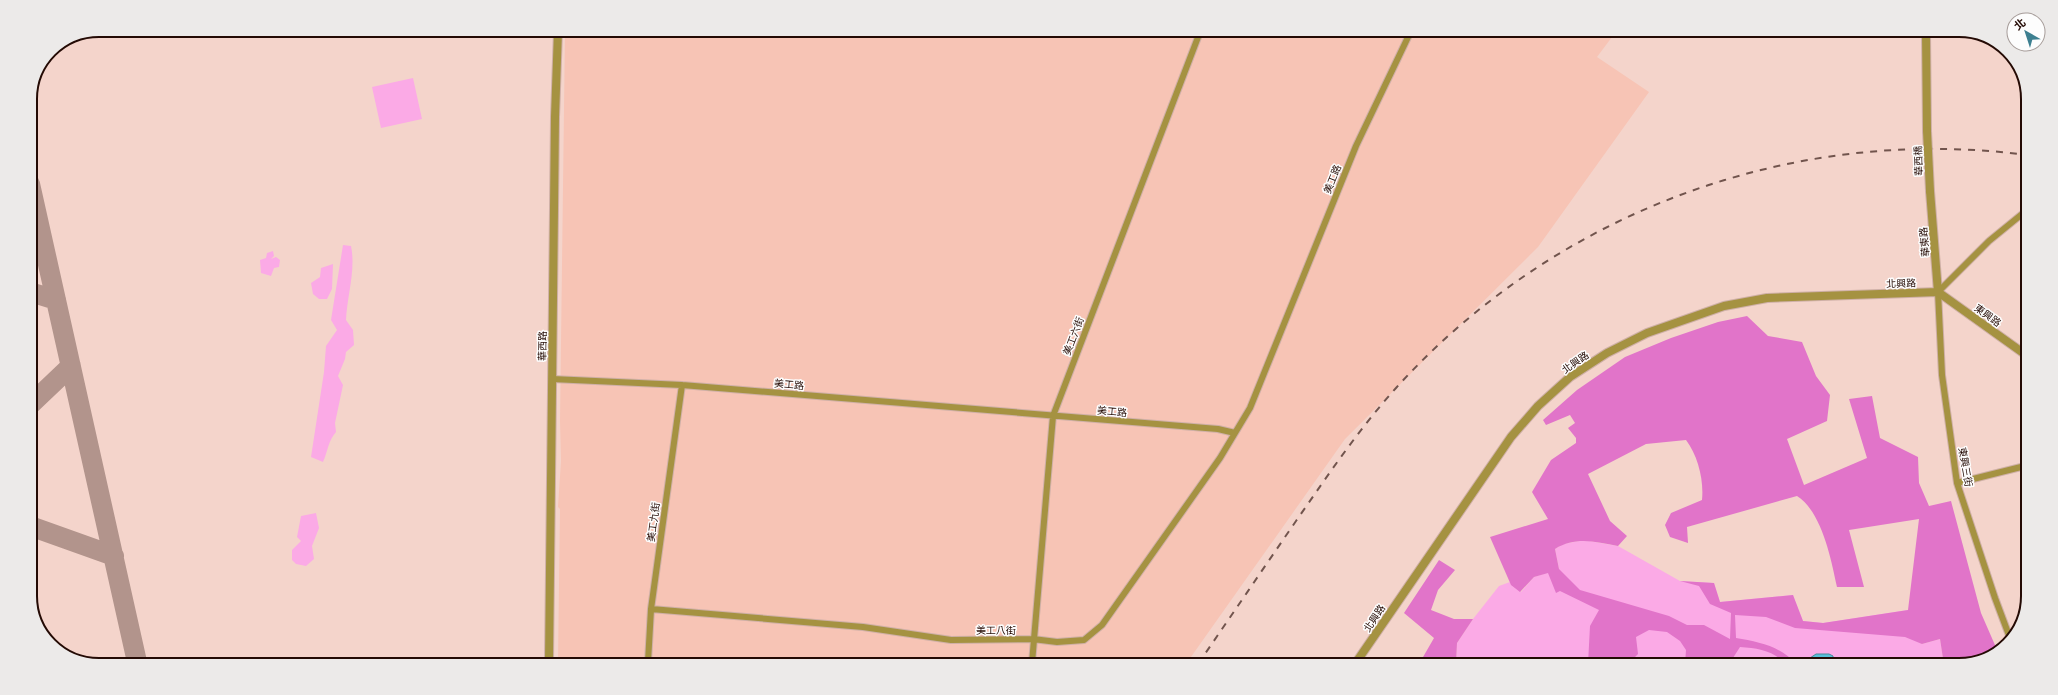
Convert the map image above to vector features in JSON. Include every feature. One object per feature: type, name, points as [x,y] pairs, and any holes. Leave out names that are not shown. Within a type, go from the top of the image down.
[{"type":"street","name":"華西路","points":[[549,658],[554,117],[558,37]]},
{"type":"street","name":"美工六街","points":[[1032,658],[1053,416],[1198,37]]},
{"type":"street","name":"美工路","points":[[552,379],[682,385],[1218,429],[1235,433],[1250,408],[1356,146],[1408,37]]},
{"type":"street","name":"華西橋","points":[[1926,37],[1927,131],[1930,191]]},
{"type":"street","name":"華東路","points":[[1930,191],[1938,292]]},
{"type":"street","points":[[1938,292],[1989,241],[2021,215]]},
{"type":"street","name":"東興路","points":[[1938,292],[2021,351]]},
{"type":"street","name":"東興三街","points":[[1938,292],[1942,375],[1957,483],[2008,633]]},
{"type":"street","name":"北興路","points":[[1359,658],[1510,437],[1538,406],[1570,377],[1607,353],[1647,333],[1731,304],[1767,298],[1938,292]]},
{"type":"street","name":"美工九街","points":[[648,658],[651,609],[682,385]]},
{"type":"street","name":"美工八街","points":[[651,609],[863,627],[951,640],[1033,639],[1057,642],[1084,640],[1102,625],[1216,464],[1235,433]]},
{"type":"street","points":[[1957,483],[2021,467]]},
{"type":"shaded area","points":[[565,37],[1612,37],[1597,57],[1649,92],[1538,247],[1345,439],[1190,658],[558,658],[560,509],[558,507],[561,461],[560,421]]},
{"type":"shaded area","points":[[413,78],[422,119],[381,128],[372,87]]},
{"type":"shaded area","points":[[343,245],[351,246],[352,255],[352,274],[346,320],[353,330],[354,345],[346,352],[345,359],[338,376],[343,385],[335,423],[336,432],[333,435],[323,462],[311,457],[324,372],[326,346],[337,330],[331,320]]},
{"type":"shaded area","points":[[273,251],[274,256],[271,259],[276,257],[280,260],[279,267],[274,268],[271,276],[261,273],[260,260],[266,258],[267,253]]},
{"type":"shaded area","points":[[333,264],[332,289],[327,299],[319,299],[313,294],[311,283],[320,277],[321,268]]},
{"type":"shaded area","points":[[1747,316],[1768,336],[1802,342],[1816,376],[1830,395],[1827,421],[1787,439],[1804,485],[1867,458],[1849,399],[1872,396],[1880,438],[1918,457],[1919,483],[1929,506],[1951,501],[1981,613],[1995,646],[1979,655],[1971,657],[1943,658],[1940,639],[1922,644],[1905,637],[1795,628],[1766,617],[1735,615],[1736,638],[1761,643],[1777,649],[1790,658],[1780,658],[1766,651],[1740,647],[1733,658],[1685,658],[1686,650],[1680,641],[1667,632],[1649,630],[1636,637],[1638,654],[1634,658],[1588,658],[1590,626],[1599,610],[1560,591],[1556,593],[1548,573],[1534,577],[1520,592],[1511,585],[1490,537],[1548,519],[1532,492],[1551,460],[1576,443],[1576,438],[1568,428],[1575,423],[1570,415],[1546,425],[1543,420],[1577,390],[1625,357],[1671,338],[1718,322]],"holes":[[[1686,440],[1694,453],[1701,476],[1702,500],[1671,513],[1665,525],[1670,537],[1688,543],[1687,527],[1797,496],[1806,503],[1819,524],[1832,563],[1837,587],[1864,587],[1849,530],[1919,519],[1908,610],[1823,623],[1803,621],[1793,595],[1720,602],[1714,583],[1680,581],[1699,586],[1710,604],[1731,613],[1730,639],[1704,625],[1687,625],[1669,616],[1580,590],[1559,569],[1555,549],[1571,542],[1578,541],[1618,546],[1627,536],[1610,521],[1588,474],[1646,444]]]},
{"type":"shaded area","points":[[316,513],[319,528],[312,546],[314,559],[306,566],[296,564],[292,560],[292,550],[301,541],[297,537],[301,516]]},
{"type":"shaded area","points":[[1584,540],[1618,546],[1680,581],[1714,583],[1720,602],[1793,595],[1803,621],[1823,623],[1908,610],[1922,644],[1940,639],[1943,658],[1456,658],[1457,643],[1473,619],[1499,586],[1510,582],[1521,592],[1534,577],[1559,569],[1555,549],[1563,544]]},
{"type":"shaded area","points":[[1439,560],[1455,570],[1438,590],[1431,610],[1454,619],[1473,619],[1457,643],[1456,658],[1422,658],[1434,638],[1404,613]]},
{"type":"water","points":[[1816,654],[1829,654],[1833,656],[1833,658],[1810,658]]},
{"type":"taxiway","points":[[37,215],[136,658]]},
{"type":"taxiway","points":[[37,294],[56,300]]},
{"type":"taxiway","points":[[37,398],[71,366]]},
{"type":"taxiway","points":[[37,528],[114,556]]},
{"type":"railway","points":[[1202,658],[1332,470],[1382,404],[1396,388],[1459,326],[1529,273],[1604,229],[1683,194],[1766,169],[1852,154],[1939,149],[2021,155]]}]
